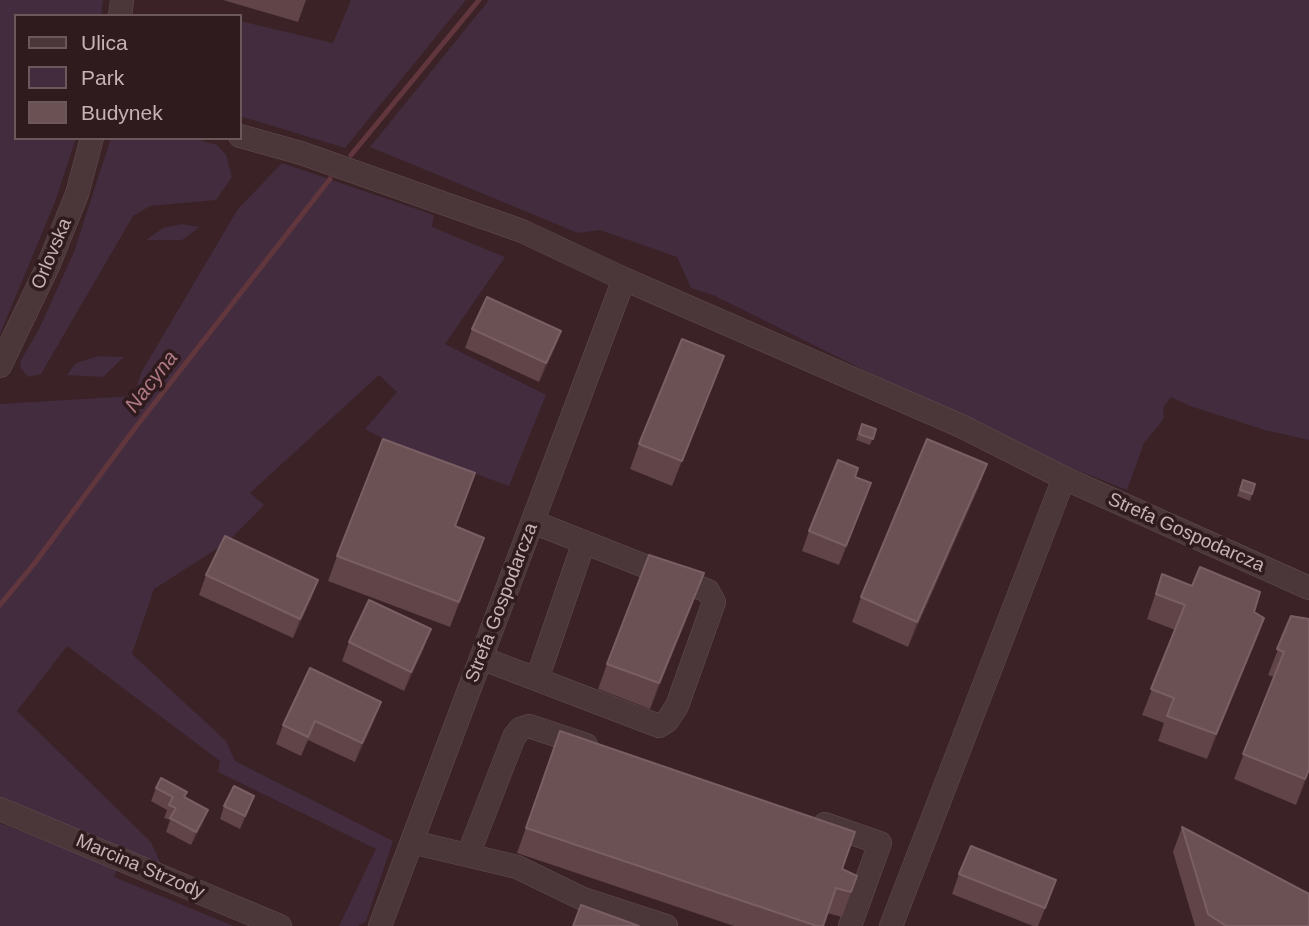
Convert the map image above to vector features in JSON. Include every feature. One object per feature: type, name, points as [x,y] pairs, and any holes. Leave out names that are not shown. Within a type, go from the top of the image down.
[{"type":"street","name":"Strefa Gospodarcza","points":[[242,137],[301,153],[522,231],[624,279],[961,426],[1064,478],[1309,588]]},
{"type":"street","name":"Orlovska","points":[[0,366],[48,266],[77,194],[91,140]]},
{"type":"street","name":"Strefa Gospodarcza","points":[[380,926],[624,279]]},
{"type":"street","points":[[891,926],[1064,478]]},
{"type":"street","points":[[481,658],[659,726],[667,721],[677,706],[714,602],[708,591],[533,522]]},
{"type":"street","points":[[537,679],[584,542]]},
{"type":"street","points":[[468,855],[514,737],[520,729],[529,726],[607,752]]},
{"type":"street","name":"Marcina Strzody","points":[[0,808],[281,926]]},
{"type":"street","points":[[802,817],[880,843],[850,926]]},
{"type":"street","points":[[412,842],[517,867],[583,899],[666,926]]},
{"type":"green space","points":[[0,0],[103,0],[101,14],[14,14],[14,140],[75,140],[55,202],[0,334]]},
{"type":"green space","points":[[351,0],[466,0],[345,148],[242,117],[242,21],[333,43]]},
{"type":"green space","points":[[489,0],[1309,0],[1309,440],[1265,430],[1190,406],[1171,397],[1163,408],[1164,418],[1144,443],[1127,490],[1019,447],[713,295],[691,288],[677,257],[600,230],[578,233],[370,147]]},
{"type":"green space","points":[[110,140],[200,140],[217,145],[226,155],[232,177],[216,200],[150,206],[133,216],[41,374],[28,377],[20,362],[40,327],[74,252]]},
{"type":"green space","points":[[282,163],[434,215],[432,227],[505,257],[445,344],[546,395],[509,486],[391,443],[365,429],[397,392],[379,375],[250,493],[264,505],[229,541],[154,589],[132,654],[226,741],[235,761],[393,841],[366,921],[358,926],[339,926],[376,849],[218,772],[220,761],[67,646],[17,711],[151,842],[167,878],[0,803],[0,404],[133,396],[142,371],[238,209]]},
{"type":"green space","points":[[182,224],[200,227],[182,240],[146,240],[163,228]]},
{"type":"green space","points":[[99,356],[124,357],[103,377],[67,375],[76,363]]},
{"type":"green space","points":[[0,823],[118,868],[114,877],[234,926],[0,926]]},
{"type":"building","points":[[487,297],[561,331],[546,363],[472,329]]},
{"type":"building","points":[[682,339],[724,356],[682,461],[639,444]]},
{"type":"building","points":[[862,424],[876,429],[873,439],[859,434]]},
{"type":"building","points":[[383,439],[475,473],[455,526],[484,538],[459,602],[337,556]]},
{"type":"building","points":[[927,439],[987,464],[917,622],[861,597]]},
{"type":"building","points":[[838,460],[858,468],[855,477],[871,483],[846,546],[809,531]]},
{"type":"building","points":[[1243,480],[1255,484],[1252,494],[1240,490]]},
{"type":"building","points":[[225,536],[318,580],[300,619],[206,575]]},
{"type":"building","points":[[649,555],[704,573],[659,683],[607,664]]},
{"type":"building","points":[[1200,567],[1260,592],[1254,612],[1264,618],[1216,734],[1167,716],[1174,698],[1151,689],[1185,605],[1156,594],[1162,574],[1192,586]]},
{"type":"building","points":[[369,600],[431,629],[411,672],[349,642]]},
{"type":"building","points":[[1291,616],[1309,619],[1309,769],[1305,779],[1243,754],[1284,652],[1277,649]]},
{"type":"building","points":[[310,668],[381,702],[362,743],[315,721],[308,737],[283,725]]},
{"type":"building","points":[[560,731],[855,832],[842,869],[857,876],[851,892],[836,888],[823,926],[817,926],[526,828]]},
{"type":"building","points":[[161,778],[187,792],[184,797],[208,810],[196,832],[170,818],[176,808],[169,805],[173,797],[156,788]]},
{"type":"building","points":[[234,786],[254,796],[245,816],[224,806]]},
{"type":"building","points":[[1182,827],[1309,894],[1308,926],[1226,926],[1208,914]]},
{"type":"building","points":[[971,846],[1056,880],[1045,908],[959,874]]},
{"type":"building","points":[[581,905],[639,926],[573,926]]},
{"type":"waterway","name":"Nacyna","points":[[351,155],[479,0]]},
{"type":"waterway","name":"Nacyna","points":[[0,605],[330,179]]}]
